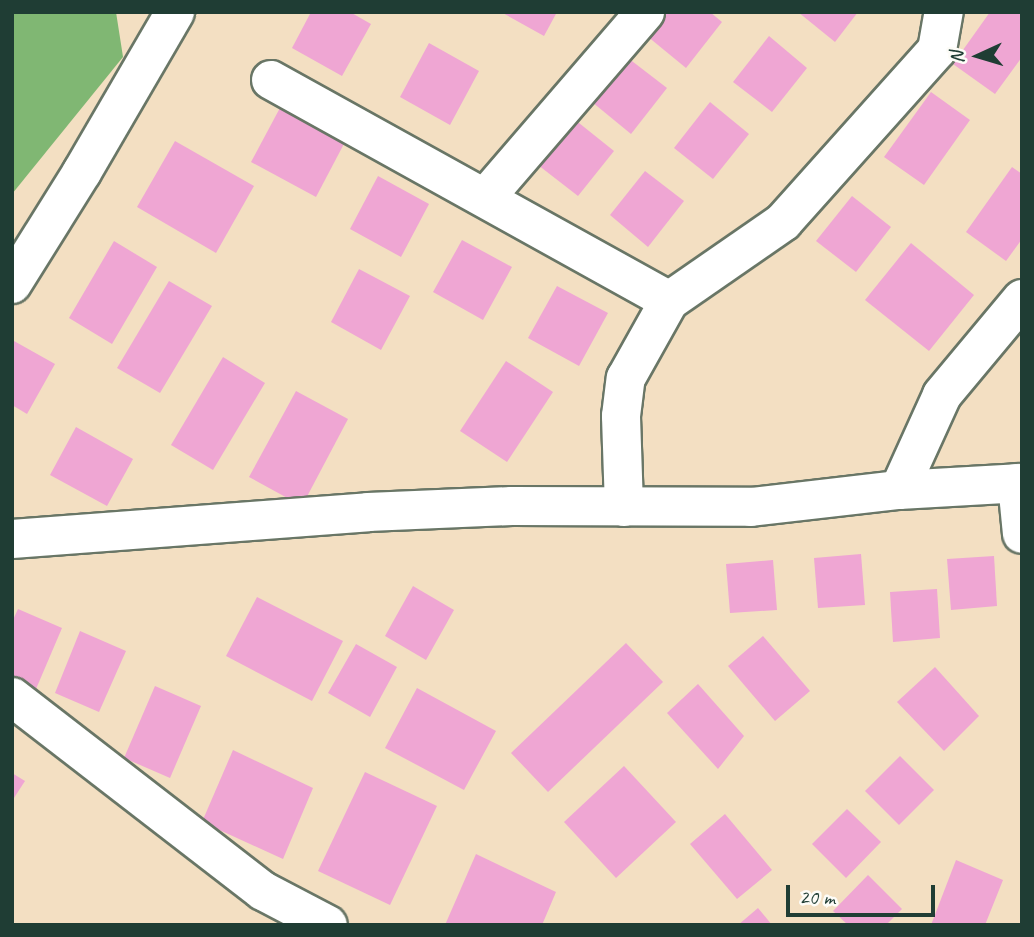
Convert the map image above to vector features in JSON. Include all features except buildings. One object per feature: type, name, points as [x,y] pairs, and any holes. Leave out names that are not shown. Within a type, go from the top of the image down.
[{"type":"street","points":[[12,284],[82,172],[175,12]]},
{"type":"street","points":[[486,197],[645,12]]},
{"type":"street","points":[[624,507],[621,416],[626,378],[669,301],[783,222],[937,50],[944,12]]},
{"type":"street","points":[[271,80],[669,301]]},
{"type":"street","points":[[899,490],[942,395],[1022,299]]},
{"type":"street","points":[[12,539],[381,512],[512,506],[751,507],[899,490],[1019,483],[1022,534]]},
{"type":"street","points":[[12,697],[263,891],[328,925]]},
{"type":"green space","points":[[12,12],[116,12],[123,57],[12,194]]}]
